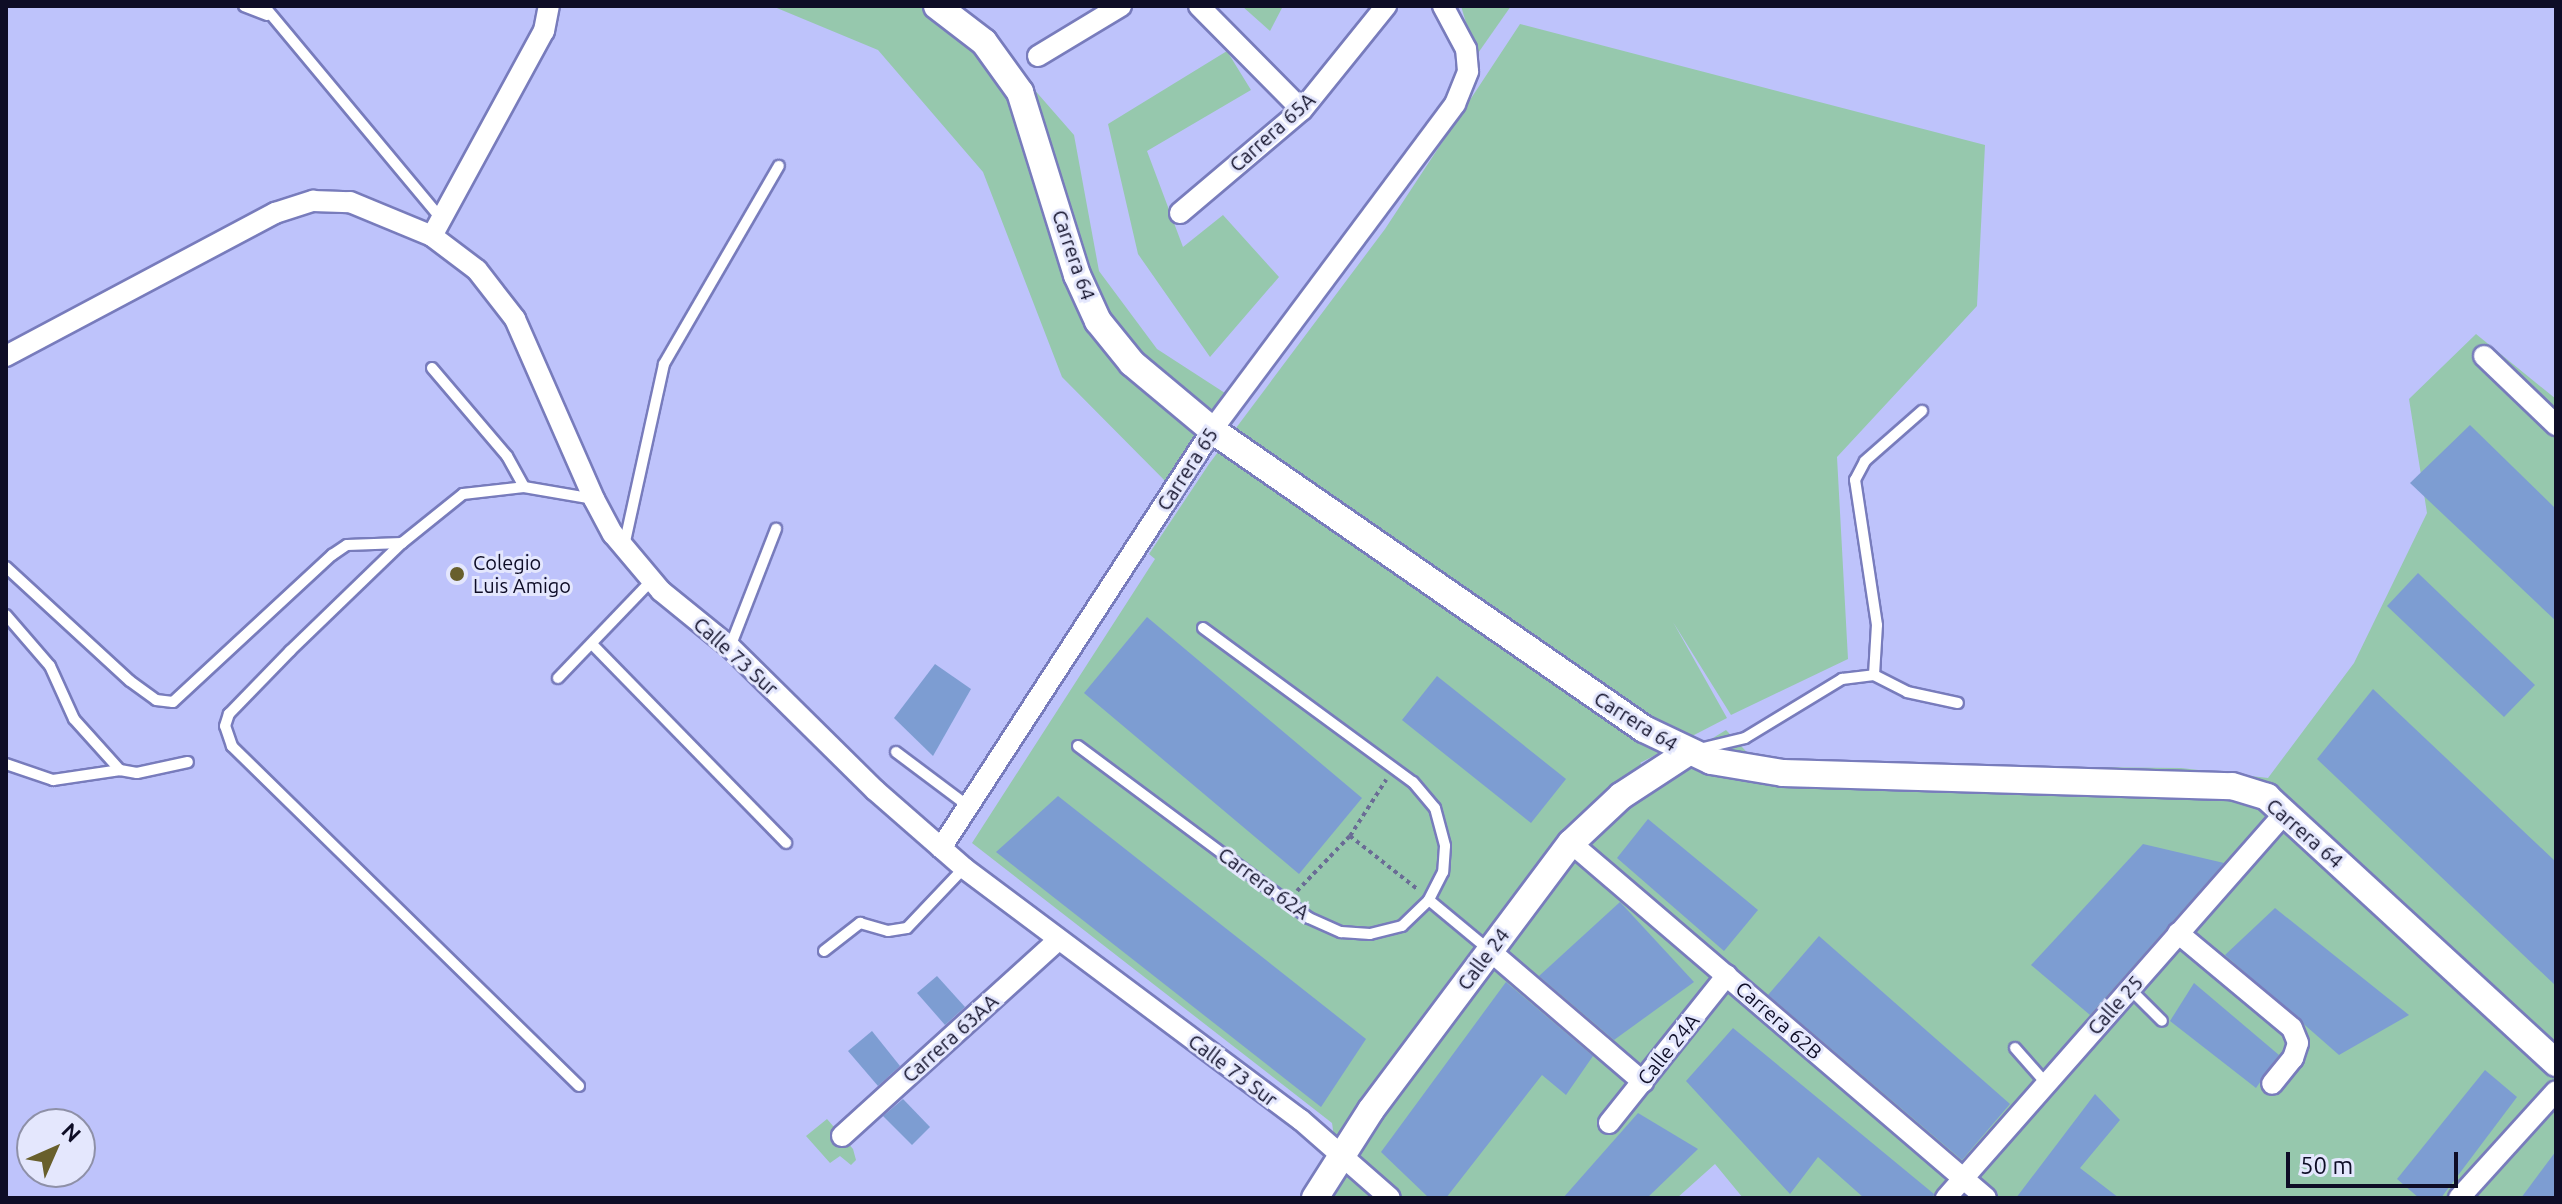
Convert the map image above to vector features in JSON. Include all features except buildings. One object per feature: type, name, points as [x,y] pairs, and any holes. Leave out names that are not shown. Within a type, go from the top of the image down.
[{"type":"street","points":[[432,236],[439,216],[508,102],[544,31],[549,6]]},
{"type":"street","name":"Carrera 64","points":[[937,6],[984,42],[1020,92],[1077,275],[1098,321],[1132,363],[1212,430],[1644,729],[1687,753],[1783,773],[2232,786],[2267,797],[2556,1063]]},
{"type":"street","points":[[1038,56],[1121,6]]},
{"type":"street","points":[[1199,6],[1302,110]]},
{"type":"street","name":"Carrera 65A","points":[[1180,213],[1302,110],[1386,6]]},
{"type":"street","name":"Carrera 65","points":[[941,848],[970,808],[1212,430],[1455,104],[1468,71],[1466,49],[1443,6]]},
{"type":"street","name":"Calle 73 Sur","points":[[6,356],[275,213],[313,201],[350,202],[432,236],[477,270],[515,319],[594,499],[624,548],[651,581],[730,647],[964,868],[1344,1155],[1390,1198]]},
{"type":"street","points":[[2484,356],[2556,425]]},
{"type":"street","name":"Calle 24","points":[[1315,1198],[1489,950],[1571,843],[1621,796],[1687,753]]},
{"type":"street","name":"Calle 25","points":[[1946,1198],[2285,813]]},
{"type":"street","name":"Carrera 62B","points":[[1571,843],[1986,1198]]},
{"type":"street","points":[[2178,933],[2292,1028],[2298,1043],[2293,1058],[2272,1084]]},
{"type":"street","name":"Carrera 63AA","points":[[842,1136],[1058,940]]},
{"type":"street","points":[[1489,950],[1643,1082]]},
{"type":"street","name":"Calle 24A","points":[[1609,1123],[1727,975]]},
{"type":"street","points":[[2459,1198],[2556,1091]]},
{"type":"lane","points":[[244,6],[265,10],[439,216]]},
{"type":"lane","points":[[624,548],[664,364],[779,166]]},
{"type":"lane","points":[[432,368],[507,456],[524,487]]},
{"type":"lane","points":[[1874,675],[1877,625],[1855,480],[1865,461],[1922,411]]},
{"type":"lane","points":[[579,1086],[232,746],[225,726],[229,714],[290,651],[402,543],[463,494],[524,487],[594,499]]},
{"type":"lane","points":[[730,647],[776,529]]},
{"type":"lane","points":[[6,567],[130,681],[156,700],[173,702],[332,555],[347,545],[402,543]]},
{"type":"lane","points":[[558,678],[651,581]]},
{"type":"lane","points":[[6,615],[50,666],[74,719],[120,770]]},
{"type":"lane","points":[[1203,628],[1393,767],[1435,808],[1445,846],[1443,872],[1429,900],[1489,950]]},
{"type":"lane","points":[[592,644],[786,843]]},
{"type":"lane","points":[[1687,753],[1745,738],[1842,679],[1874,675],[1907,692],[1958,703]]},
{"type":"lane","name":"Carrera 62A","points":[[1078,746],[1287,901],[1341,932],[1370,934],[1402,926],[1429,900]]},
{"type":"lane","points":[[896,752],[970,808]]},
{"type":"lane","points":[[6,764],[53,780],[120,770],[137,773],[188,762]]},
{"type":"lane","points":[[824,951],[860,923],[888,931],[907,928],[964,868]]},
{"type":"lane","points":[[2130,989],[2162,1021]]},
{"type":"lane","points":[[2015,1048],[2045,1082]]},
{"type":"path","points":[[1287,901],[1350,836],[1393,767]]},
{"type":"path","points":[[1350,836],[1414,887]]},
{"type":"green space","points":[[772,6],[961,6],[1074,135],[1099,271],[1157,349],[1245,406],[1181,497],[1062,377],[983,172],[878,50]]},
{"type":"green space","points":[[1242,6],[1283,6],[1270,31]]},
{"type":"green space","points":[[1461,6],[1511,6],[1476,56]]},
{"type":"green space","points":[[1520,24],[1985,145],[1977,306],[1837,457],[1848,659],[1731,715],[1673,622],[1727,718],[1640,763],[1654,774],[1726,730],[1758,764],[2181,768],[2268,778],[2354,663],[2427,513],[2409,399],[2476,334],[2556,399],[2556,1198],[1743,1198],[1715,1164],[1677,1198],[1332,1198],[1341,1186],[1332,1123],[972,843],[1155,559],[1149,554],[1209,464],[1385,229]]},
{"type":"green space","points":[[1227,51],[1251,90],[1147,151],[1183,247],[1223,215],[1279,277],[1210,357],[1138,254],[1108,124]]},
{"type":"green space","points":[[827,1119],[853,1149],[856,1160],[851,1165],[840,1156],[830,1163],[806,1136]]},
{"type":"place","name":"Colegio Luis Amigo","points":[[457,574]]}]
